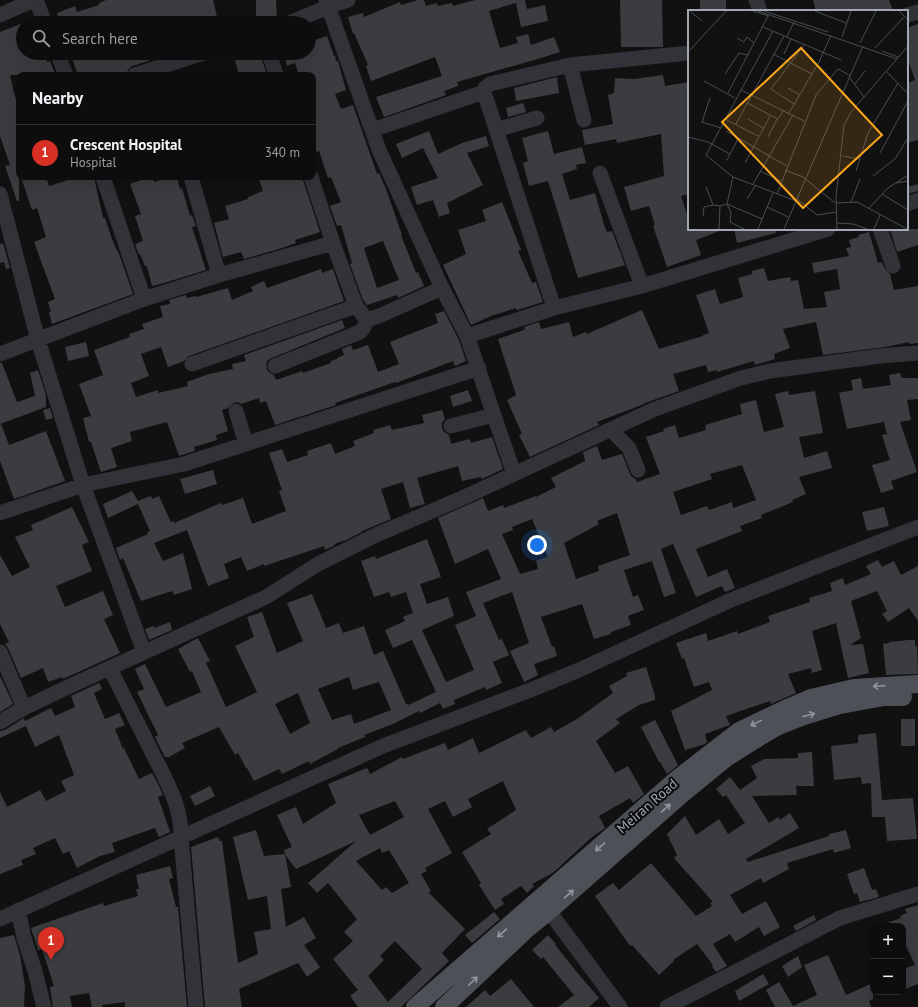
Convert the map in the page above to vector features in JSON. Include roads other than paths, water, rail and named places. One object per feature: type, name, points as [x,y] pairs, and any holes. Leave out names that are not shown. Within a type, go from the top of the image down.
[{"type":"main road","name":"Meiran Road","points":[[415,1007],[677,779],[739,731],[811,698],[854,688],[918,684]]},
{"type":"main road","name":"Meiran Road","points":[[444,1007],[528,928],[550,911],[682,794],[726,758],[778,726],[801,717],[840,705],[884,697],[918,696]]},
{"type":"street","points":[[0,15],[35,0],[42,16]]},
{"type":"street","points":[[302,16],[327,3],[348,0]]},
{"type":"street","points":[[756,0],[760,10]]},
{"type":"street","points":[[327,3],[379,150],[442,288],[467,336],[514,474]]},
{"type":"street","points":[[908,15],[918,12]]},
{"type":"street","points":[[554,308],[484,92],[485,88],[490,84],[570,65],[688,53]]},
{"type":"street","points":[[60,60],[65,72]]},
{"type":"street","points":[[144,72],[181,60]]},
{"type":"street","points":[[271,60],[275,72]]},
{"type":"street","points":[[570,65],[584,120]]},
{"type":"street","points":[[372,130],[484,92]]},
{"type":"street","points":[[496,130],[537,118]]},
{"type":"street","points":[[600,173],[642,286]]},
{"type":"street","points":[[104,180],[144,299]]},
{"type":"street","points":[[192,180],[218,275]]},
{"type":"street","points":[[311,180],[356,306],[367,320]]},
{"type":"street","points":[[1,199],[38,340],[83,485],[144,652]]},
{"type":"street","points":[[908,204],[918,200]]},
{"type":"street","points":[[467,336],[554,308],[642,286],[825,230]]},
{"type":"street","points":[[880,230],[893,266]]},
{"type":"street","points":[[0,354],[144,299],[218,275],[333,243]]},
{"type":"street","points":[[275,366],[360,332],[367,320],[442,288]]},
{"type":"street","points":[[192,364],[356,306]]},
{"type":"street","points":[[0,722],[24,708],[266,597],[318,564],[376,535],[656,410],[741,378],[778,370],[880,356],[918,353]]},
{"type":"street","points":[[0,513],[83,485],[184,464],[479,368]]},
{"type":"street","points":[[236,412],[246,444]]},
{"type":"street","points":[[451,426],[494,415]]},
{"type":"street","points":[[614,428],[617,436],[629,448],[638,470]]},
{"type":"street","points":[[0,919],[383,746],[579,670],[731,600],[918,527]]},
{"type":"street","points":[[0,652],[24,708]]},
{"type":"street","points":[[110,668],[171,791],[182,823],[181,837],[196,1007]]},
{"type":"street","points":[[667,1007],[840,918],[918,894]]},
{"type":"street","points":[[18,910],[24,938],[35,971],[44,1007]]},
{"type":"street","points":[[550,911],[620,1007]]},
{"type":"place","name":"Crescent Hospital","points":[[51,960]]}]
